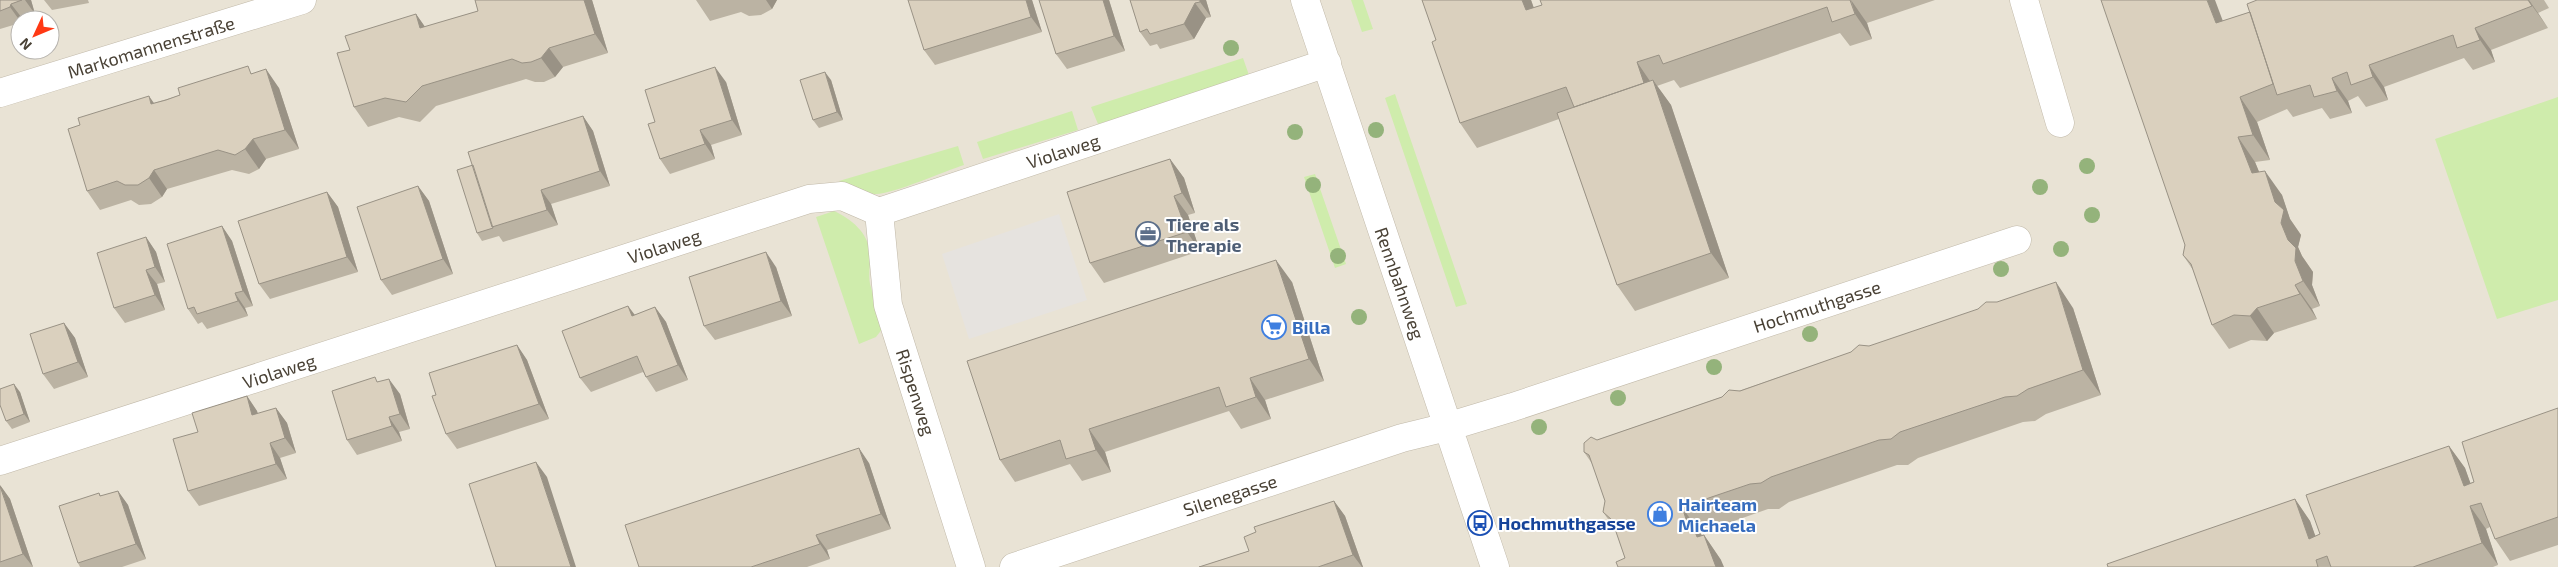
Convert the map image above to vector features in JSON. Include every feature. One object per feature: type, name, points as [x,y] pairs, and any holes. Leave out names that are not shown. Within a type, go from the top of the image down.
[{"type":"street","name":"Markomannenstraße","points":[[0,93],[302,0]]},
{"type":"street","name":"Rennbahnweg","points":[[1304,0],[1327,63],[1447,428],[1495,567]]},
{"type":"street","points":[[2024,0],[2060,124]]},
{"type":"street","name":"Violaweg","points":[[0,461],[809,199],[842,196],[879,212],[1327,63]]},
{"type":"street","name":"Rispenweg","points":[[879,212],[888,305],[971,567]]},
{"type":"street","name":"Hochmuthgasse","points":[[1447,428],[2017,240]]},
{"type":"street","name":"Silenegasse","points":[[1014,567],[1402,438],[1447,428]]},
{"type":"shaded area","points":[[0,0],[2558,0],[2558,567],[0,567]]},
{"type":"shaded area","points":[[1059,214],[1087,300],[969,339],[942,254]]},
{"type":"green space","points":[[1351,0],[1363,0],[1373,29],[1362,32]]},
{"type":"green space","points":[[1243,58],[1250,78],[1098,124],[1091,107]]},
{"type":"green space","points":[[1395,94],[1467,304],[1456,307],[1385,98]]},
{"type":"green space","points":[[2558,97],[2558,300],[2497,319],[2435,139]]},
{"type":"green space","points":[[1072,111],[1078,130],[983,159],[977,142]]},
{"type":"green space","points":[[958,146],[964,165],[893,191],[875,194],[865,193],[839,181]]},
{"type":"green space","points":[[1315,174],[1346,264],[1335,268],[1304,177]]},
{"type":"green space","points":[[834,211],[858,227],[869,245],[870,284],[883,328],[876,337],[859,344],[816,217]]},
{"type":"building","points":[[0,0],[22,0],[0,11]]},
{"type":"building","points":[[475,0],[584,0],[595,34],[549,48],[541,58],[531,62],[522,63],[512,59],[422,86],[406,102],[385,98],[354,107],[337,53],[350,50],[345,36],[416,14],[420,28],[478,11]]},
{"type":"building","points":[[908,0],[1026,0],[1031,17],[924,50]]},
{"type":"building","points":[[1039,0],[1103,0],[1114,36],[1056,54]]},
{"type":"building","points":[[1130,0],[1200,0],[1200,2],[1195,3],[1184,24],[1150,34],[1147,29],[1140,32]]},
{"type":"building","points":[[1422,0],[1522,0],[1526,10],[1542,5],[1540,0],[1850,0],[1855,14],[1832,22],[1827,7],[1663,64],[1659,55],[1637,62],[1644,83],[1574,107],[1566,87],[1460,123],[1432,42],[1436,40]]},
{"type":"building","points":[[2101,0],[2207,0],[2216,23],[2250,12],[2273,84],[2240,97],[2253,135],[2238,137],[2252,173],[2265,171],[2275,202],[2284,210],[2281,223],[2288,240],[2296,248],[2295,261],[2303,281],[2295,285],[2300,294],[2257,308],[2250,316],[2234,315],[2212,325],[2191,264],[2183,255],[2185,245]]},
{"type":"building","points":[[2257,0],[2528,0],[2532,6],[2475,28],[2480,40],[2457,48],[2453,35],[2369,65],[2373,77],[2351,85],[2347,72],[2332,78],[2337,91],[2314,97],[2310,85],[2277,95],[2247,4]]},
{"type":"building","points":[[248,66],[251,74],[266,69],[285,130],[253,139],[245,149],[235,155],[218,150],[154,170],[149,178],[138,185],[125,185],[117,181],[87,191],[68,129],[80,125],[78,118],[149,96],[151,104],[166,100],[180,95],[178,88]]},
{"type":"building","points":[[715,67],[732,120],[700,130],[705,144],[660,159],[648,124],[655,122],[645,90]]},
{"type":"building","points":[[825,72],[837,112],[813,120],[800,80]]},
{"type":"building","points":[[1653,80],[1711,253],[1617,285],[1557,113]]},
{"type":"building","points":[[583,116],[600,171],[541,190],[547,210],[492,227],[468,152]]},
{"type":"building","points":[[1170,159],[1182,193],[1174,196],[1187,232],[1090,263],[1067,192]]},
{"type":"building","points":[[473,165],[493,228],[477,233],[457,170]]},
{"type":"building","points":[[418,186],[443,259],[381,280],[357,207]]},
{"type":"building","points":[[327,192],[347,257],[259,284],[238,221]]},
{"type":"building","points":[[222,226],[243,291],[235,293],[238,301],[197,314],[194,307],[188,309],[167,244]]},
{"type":"building","points":[[146,237],[155,267],[146,270],[155,295],[114,308],[97,253]]},
{"type":"building","points":[[766,252],[781,301],[704,326],[689,277]]},
{"type":"building","points":[[1276,260],[1309,359],[1250,378],[1256,397],[1226,407],[1219,387],[1089,429],[1096,450],[1066,459],[1060,440],[1000,460],[967,361]]},
{"type":"building","points":[[2056,282],[2083,370],[2028,389],[2017,396],[2005,397],[1900,432],[1891,439],[1879,440],[1771,477],[1761,483],[1750,484],[1682,507],[1687,522],[1691,521],[1697,537],[1704,535],[1716,567],[1618,567],[1616,562],[1625,558],[1612,520],[1603,512],[1605,501],[1589,455],[1584,452],[1584,443],[1591,437],[1597,440],[1722,397],[1729,390],[1740,391],[1851,352],[1859,345],[1869,346],[1978,309],[1986,302],[1997,302]]},
{"type":"building","points":[[628,306],[632,316],[655,307],[678,365],[646,377],[637,356],[580,378],[562,331]]},
{"type":"building","points":[[64,323],[78,362],[43,374],[30,334]]},
{"type":"building","points":[[517,345],[539,404],[446,434],[432,396],[436,395],[429,373]]},
{"type":"building","points":[[375,377],[377,382],[389,379],[400,414],[389,417],[392,426],[347,440],[332,391]]},
{"type":"building","points":[[14,384],[24,414],[6,421],[0,405],[0,389]]},
{"type":"building","points":[[247,396],[252,415],[276,408],[285,438],[270,443],[276,464],[188,491],[173,439],[198,432],[192,413]]},
{"type":"building","points":[[2558,408],[2558,517],[2495,539],[2481,503],[2470,506],[2482,543],[2413,567],[2331,567],[2327,556],[2316,560],[2318,567],[2108,567],[2107,564],[2295,499],[2309,539],[2320,534],[2306,495],[2449,446],[2464,486],[2474,482],[2462,442]]},
{"type":"building","points":[[859,448],[881,514],[816,535],[820,544],[751,567],[639,567],[625,525]]},
{"type":"building","points":[[536,462],[571,567],[496,567],[469,484]]},
{"type":"building","points":[[0,486],[23,554],[0,562]]},
{"type":"building","points":[[118,491],[136,544],[78,563],[59,506],[99,493],[100,496]]},
{"type":"building","points":[[1334,501],[1353,555],[1318,567],[1199,567],[1249,551],[1244,537],[1256,532],[1254,527]]},
{"type":"place","name":"Tiere als Therapie","points":[[1148,234]]},
{"type":"place","name":"Billa","points":[[1274,327]]},
{"type":"place","name":"Hairteam Michaela","points":[[1660,514]]},
{"type":"place","name":"Hochmuthgasse","points":[[1480,523]]}]
